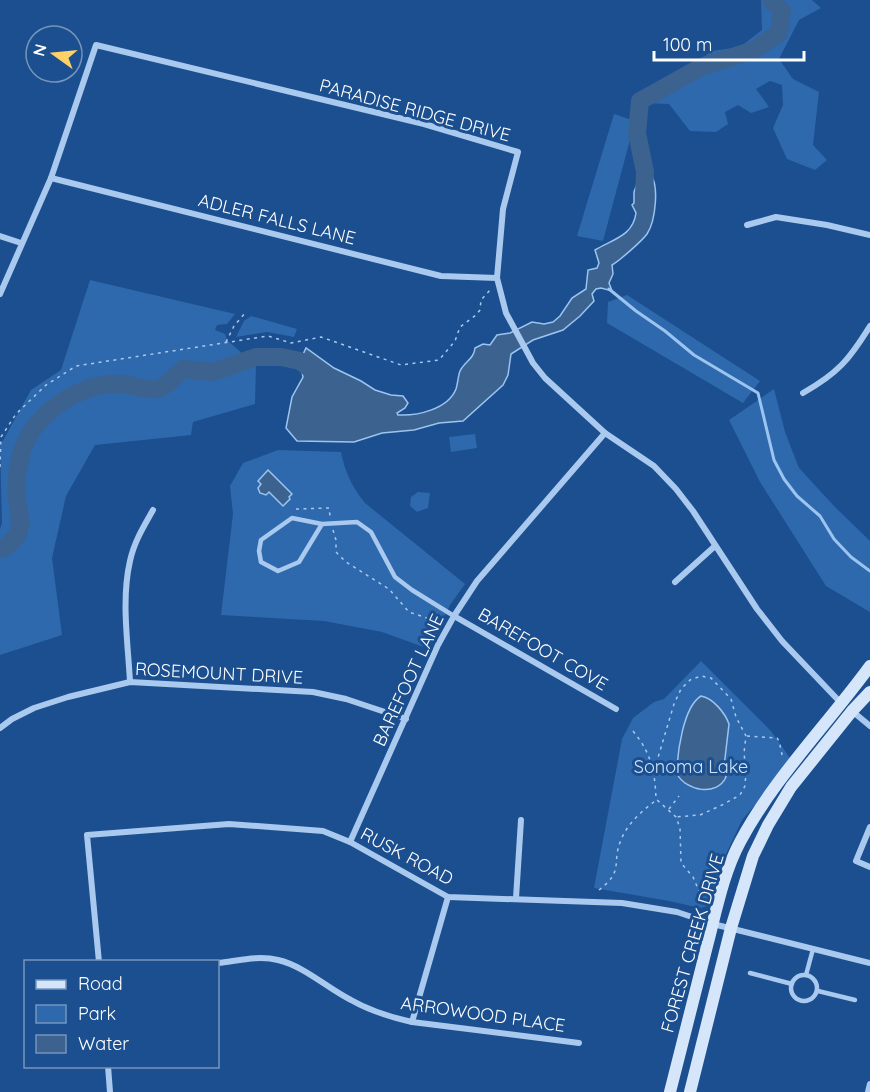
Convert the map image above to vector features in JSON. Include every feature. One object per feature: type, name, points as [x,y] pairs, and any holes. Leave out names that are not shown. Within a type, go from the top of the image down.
[{"type":"street","name":"PARADISE RIDGE DRIVE","points":[[0,294],[51,178],[96,45],[424,124],[518,152],[503,209],[498,280],[506,313],[532,363],[545,378],[605,433],[654,466],[693,511],[757,609],[782,641],[847,707],[870,726]]},
{"type":"street","name":"ADLER FALLS LANE","points":[[51,178],[441,276],[498,280]]},
{"type":"street","points":[[747,225],[776,217],[827,225],[870,236]]},
{"type":"street","points":[[0,236],[21,243]]},
{"type":"street","points":[[803,393],[827,379],[851,356],[870,326]]},
{"type":"street","name":"BAREFOOT LANE","points":[[350,842],[438,645],[454,616],[477,581],[605,433]]},
{"type":"street","points":[[130,682],[126,593],[130,561],[139,535],[153,510]]},
{"type":"street","points":[[675,582],[715,546]]},
{"type":"street","name":"BAREFOOT COVE","points":[[454,616],[616,709]]},
{"type":"street","name":"FOREST CREEK DRIVE","points":[[690,1092],[731,928],[753,856],[768,825],[791,787],[847,707],[870,666]]},
{"type":"street","name":"ROSEMOUNT DRIVE","points":[[0,728],[34,708],[130,682],[313,692],[346,699],[406,719]]},
{"type":"street","name":"FOREST CREEK DRIVE","points":[[670,1092],[713,924],[731,863],[740,842],[792,765],[847,707],[870,692]]},
{"type":"street","points":[[516,898],[521,820]]},
{"type":"street","name":"RUSK ROAD","points":[[99,960],[87,835],[229,824],[323,831],[350,842],[448,897],[622,903],[677,912],[713,924],[870,963]]},
{"type":"street","points":[[870,826],[856,861],[870,867]]},
{"type":"street","points":[[412,1022],[448,897]]},
{"type":"street","name":"ARROWOOD PLACE","points":[[219,963],[262,958],[285,962],[370,1010],[412,1022],[579,1043]]},
{"type":"street","points":[[108,1068],[110,1092]]},
{"type":"street","points":[[868,1092],[870,1084]]},
{"type":"lane","points":[[322,524],[299,562],[278,571],[261,562],[259,550],[261,540],[292,518],[322,524],[357,522],[371,532],[395,577],[454,616]]},
{"type":"lane","points":[[806,975],[813,949]]},
{"type":"lane","points":[[750,973],[792,984]]},
{"type":"lane","points":[[806,975],[814,978],[818,991],[810,1001],[801,1001],[794,997],[792,984],[797,977],[806,975]]},
{"type":"lane","points":[[818,991],[855,1000]]},
{"type":"path","points":[[0,467],[1,437],[16,414],[46,385],[76,366],[268,336],[291,343],[321,338],[401,365],[440,360],[455,341],[460,327],[476,315],[480,310],[481,300],[498,280]]},
{"type":"path","points":[[225,343],[234,326],[246,312]]},
{"type":"path","points":[[296,509],[329,508],[336,540],[336,552],[346,562],[388,590],[409,612],[439,622]]},
{"type":"path","points":[[654,771],[674,704],[681,689],[690,680],[701,676],[711,678],[731,699],[736,717],[746,736],[745,786],[740,795],[700,814],[676,817]]},
{"type":"path","points":[[633,731],[640,740],[654,771],[656,800],[676,817],[680,828],[681,863],[693,877],[706,906]]},
{"type":"path","points":[[746,736],[777,738],[783,761]]},
{"type":"path","points":[[668,810],[679,796]]},
{"type":"path","points":[[599,890],[608,884],[616,873],[619,843],[627,830],[656,800]]},
{"type":"green space","points":[[761,0],[812,0],[821,8],[799,20],[779,59],[793,79],[819,92],[813,145],[827,160],[815,170],[787,159],[773,128],[783,105],[782,85],[770,81],[756,89],[769,107],[751,113],[738,105],[725,112],[728,124],[716,132],[690,131],[669,104],[645,103],[712,51],[740,47],[762,30]]},
{"type":"green space","points":[[614,114],[635,121],[603,241],[577,236]]},
{"type":"green space","points":[[90,280],[235,314],[227,324],[217,325],[215,330],[225,334],[227,340],[256,366],[255,404],[193,422],[191,435],[95,445],[66,496],[52,558],[62,635],[0,655],[0,529],[2,523],[0,446],[31,390],[61,370]]},
{"type":"green space","points":[[627,295],[760,381],[743,403],[607,323],[608,302]]},
{"type":"green space","points":[[251,316],[297,329],[294,337],[267,332],[236,337],[244,321]]},
{"type":"green space","points":[[774,389],[785,432],[799,468],[870,541],[870,612],[826,586],[760,482],[729,420]]},
{"type":"green space","points":[[475,434],[477,448],[451,452],[449,437]]},
{"type":"green space","points":[[278,450],[341,452],[350,479],[365,503],[465,584],[450,605],[429,649],[382,632],[324,621],[221,615],[233,514],[230,486],[243,463]]},
{"type":"green space","points":[[418,492],[430,493],[428,508],[417,512],[410,506],[411,497]]},
{"type":"green space","name":"Sonoma Lake","points":[[701,661],[771,731],[790,758],[742,820],[726,854],[708,906],[700,908],[594,888],[622,739],[633,718],[654,702],[664,699]]},
{"type":"water","points":[[648,172],[652,177],[656,193],[650,228],[630,251],[612,265],[613,274],[609,283],[612,291],[596,289],[592,294],[594,301],[563,330],[533,340],[511,354],[508,375],[503,385],[463,421],[382,433],[354,442],[297,441],[286,428],[292,397],[303,377],[300,361],[306,348],[334,368],[375,390],[403,396],[408,403],[397,413],[398,415],[431,410],[446,402],[456,389],[460,371],[473,355],[475,348],[483,344],[490,345],[497,335],[510,333],[532,322],[544,324],[553,322],[572,298],[586,289],[588,270],[597,268],[599,263],[595,250],[621,236],[631,227],[636,213],[632,205],[634,192],[641,174]]},
{"type":"water","points":[[268,470],[292,494],[283,506],[269,492],[266,495],[260,493],[258,488],[261,484],[258,481]]},
{"type":"water","points":[[701,696],[718,707],[729,724],[724,767],[726,777],[722,783],[709,789],[694,788],[681,780],[677,774],[685,720]]},
{"type":"waterway","points":[[644,195],[645,172],[637,133],[640,101],[701,67],[754,50],[779,33],[782,11],[771,0]]},
{"type":"waterway","points":[[609,289],[694,355],[758,393],[774,460],[784,479],[797,496],[820,516],[834,539],[851,557],[870,571]]},
{"type":"waterway","points":[[0,548],[5,548],[19,530],[17,478],[26,440],[45,415],[75,394],[110,384],[158,389],[183,369],[213,372],[256,357],[281,357],[300,361],[318,375]]}]
